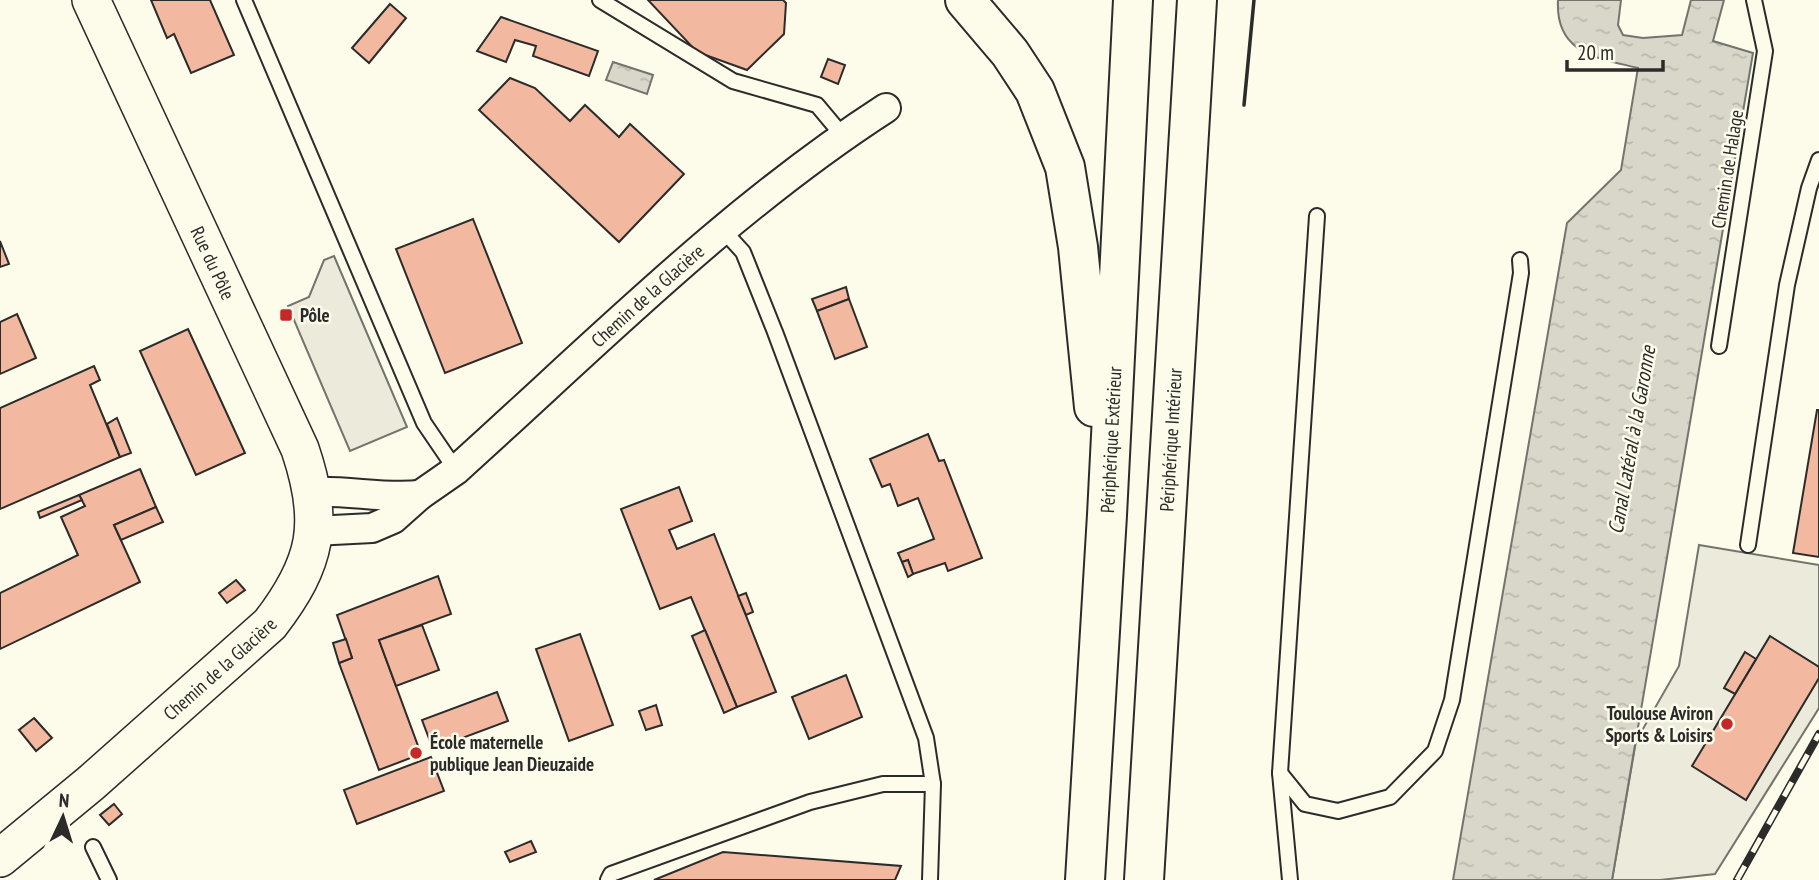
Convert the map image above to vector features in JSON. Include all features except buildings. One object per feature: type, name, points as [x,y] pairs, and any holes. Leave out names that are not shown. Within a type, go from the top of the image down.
[{"type":"highway","points":[[965,0],[1010,53],[1035,91],[1065,167],[1078,247],[1107,515]]},
{"type":"highway","name":"Périphérique Extérieur","points":[[1085,880],[1133,0]]},
{"type":"highway","name":"Périphérique Intérieur","points":[[1144,880],[1202,7]]},
{"type":"street","name":"Rue du Pôle","points":[[91,0],[300,449],[312,492],[314,531]]},
{"type":"street","name":"Chemin de la Glacière","points":[[0,858],[102,774],[270,624],[293,594],[310,560],[314,531],[372,528],[393,519],[456,470],[722,229],[843,136],[886,108]]},
{"type":"street","points":[[312,492],[335,491],[390,498],[421,495]]},
{"type":"lane","points":[[244,0],[424,423],[456,470]]},
{"type":"lane","points":[[600,0],[733,81],[817,104],[843,136]]},
{"type":"lane","name":"Chemin de Halage","points":[[1719,346],[1765,51],[1754,0]]},
{"type":"lane","points":[[1748,545],[1787,285],[1809,188],[1819,160]]},
{"type":"lane","points":[[1290,880],[1280,773],[1317,216]]},
{"type":"lane","points":[[722,229],[743,252],[775,331],[926,738],[933,784],[930,880]]},
{"type":"lane","points":[[1280,773],[1305,804],[1338,811],[1390,797],[1435,751],[1452,700],[1519,287],[1520,260]]},
{"type":"lane","points":[[608,880],[611,874],[810,802],[883,784],[933,784]]},
{"type":"lane","points":[[93,847],[109,880]]},
{"type":"shaded area","points":[[334,256],[407,427],[350,451],[288,306],[309,297],[324,260]]},
{"type":"shaded area","name":"Toulouse Aviron Sports & Loisirs","points":[[1699,545],[1819,565],[1819,708],[1715,874],[1660,880],[1612,880],[1636,741],[1679,666]]},
{"type":"water","name":"Canal Latéral à la Garonne","points":[[1558,0],[1621,0],[1618,25],[1623,35],[1643,38],[1682,35],[1691,0],[1724,0],[1713,41],[1753,53],[1612,880],[1453,880],[1567,223],[1621,170],[1638,68],[1594,56],[1571,43],[1559,18]]},
{"type":"water","points":[[613,62],[653,75],[647,94],[606,80]]},
{"type":"railway","points":[[1737,880],[1819,734]]},
{"type":"wall","points":[[1244,105],[1254,0]]},
{"type":"place","name":"Pôle","points":[[286,315]]},
{"type":"place","name":"Toulouse Aviron Sports & Loisirs","points":[[1727,724]]},
{"type":"place","name":"École maternelle publique Jean Dieuzaide","points":[[416,753]]}]
